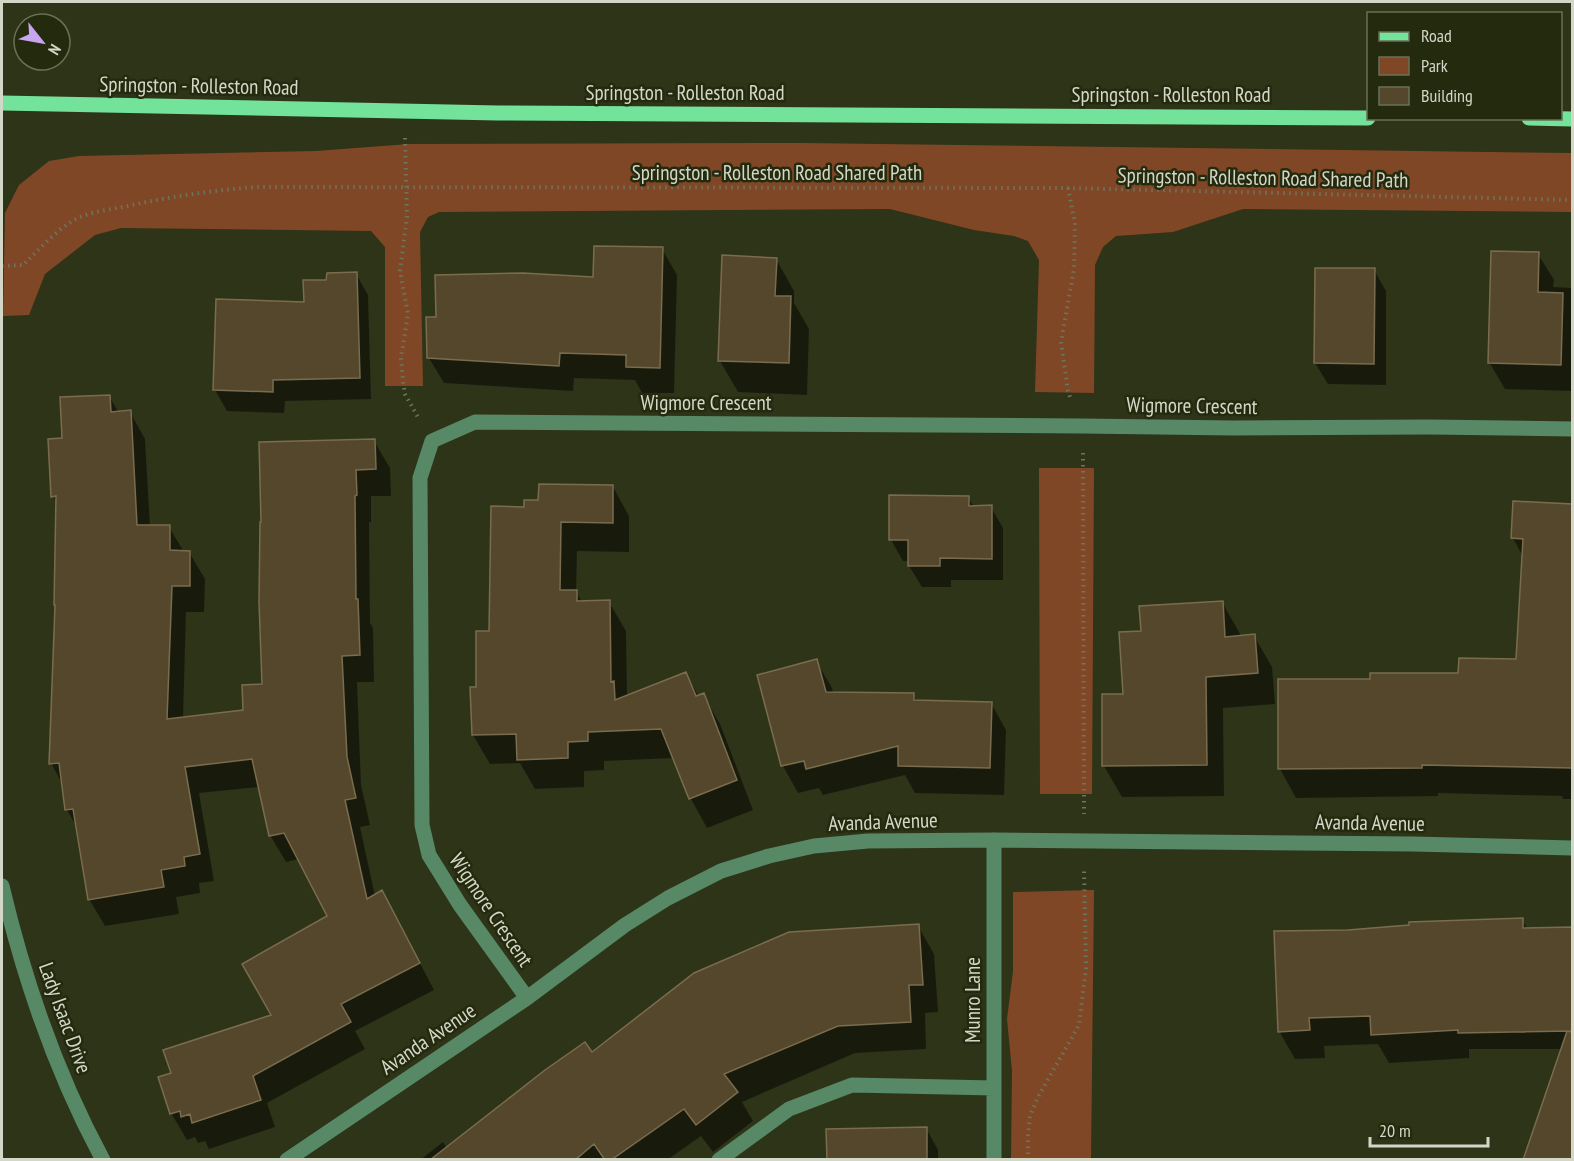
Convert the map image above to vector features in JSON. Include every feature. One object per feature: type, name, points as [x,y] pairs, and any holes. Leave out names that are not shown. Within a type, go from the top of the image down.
[{"type":"main road","name":"Springston - Rolleston Road","points":[[2,103],[510,113],[1367,118]]},
{"type":"street","name":"Wigmore Crescent","points":[[527,998],[460,905],[429,855],[422,825],[420,478],[432,441],[475,422],[1234,429],[1430,427],[1572,429]]},
{"type":"street","name":"Munro Lane","points":[[994,840],[994,1160]]},
{"type":"street","name":"Avanda Avenue","points":[[287,1160],[527,998],[625,925],[668,898],[721,871],[769,856],[814,846],[868,841],[1413,844],[1572,848]]},
{"type":"street","name":"Lady Isaac Drive","points":[[2,886],[22,964],[44,1027],[69,1088],[103,1160]]},
{"type":"street","points":[[719,1160],[789,1110],[852,1085],[994,1088]]},
{"type":"path","points":[[405,140],[407,216],[400,271],[408,314],[401,357],[405,394],[411,407]]},
{"type":"path","name":"Springston - Rolleston Road Shared Path","points":[[2,266],[23,266],[59,231],[74,220],[90,213],[169,197],[259,187],[1068,188],[1572,200]]},
{"type":"path","points":[[1028,1160],[1030,1116],[1078,1025],[1086,969],[1084,469],[1082,426],[1068,392],[1061,342],[1074,269],[1075,223],[1068,188]]},
{"type":"green space","points":[[801,143],[1572,153],[1572,212],[1243,209],[1173,232],[1116,236],[1103,247],[1095,265],[1094,393],[1035,392],[1039,260],[1028,241],[890,209],[439,212],[428,217],[420,232],[423,386],[385,386],[385,247],[371,231],[121,228],[95,235],[45,274],[29,315],[3,316],[5,213],[19,185],[49,161],[79,156],[316,151],[409,144]]},
{"type":"green space","points":[[1039,468],[1094,468],[1092,794],[1040,794]]},
{"type":"green space","points":[[1094,890],[1091,1159],[1011,1159],[1012,1071],[1007,1019],[1013,971],[1013,892]]},
{"type":"building","points":[[594,246],[663,247],[660,368],[626,367],[626,355],[560,353],[559,366],[427,358],[426,317],[436,317],[435,275],[523,273],[593,277]]},
{"type":"building","points":[[1491,251],[1539,252],[1538,292],[1563,293],[1561,365],[1488,363]]},
{"type":"building","points":[[722,255],[777,258],[775,296],[791,296],[789,363],[718,361]]},
{"type":"building","points":[[1315,268],[1375,268],[1374,364],[1314,363]]},
{"type":"building","points":[[357,272],[360,378],[273,380],[273,392],[213,390],[216,299],[304,302],[303,280],[326,280],[327,273]]},
{"type":"building","points":[[110,395],[111,412],[131,410],[137,525],[170,525],[170,550],[190,551],[190,586],[172,586],[167,719],[243,710],[242,685],[262,684],[259,602],[261,522],[259,442],[375,439],[376,469],[356,470],[356,599],[358,599],[360,655],[342,656],[347,757],[356,798],[345,800],[367,899],[382,890],[420,963],[341,1004],[351,1022],[253,1076],[261,1100],[192,1123],[190,1114],[181,1117],[180,1111],[170,1114],[158,1077],[171,1073],[163,1050],[271,1015],[242,964],[327,916],[284,833],[269,836],[252,759],[185,767],[200,854],[184,857],[185,866],[161,870],[164,887],[88,900],[73,809],[65,810],[59,763],[49,764],[55,605],[56,496],[51,497],[48,439],[62,438],[60,397]]},
{"type":"building","points":[[539,484],[613,485],[613,523],[561,522],[560,590],[577,590],[577,601],[610,600],[611,682],[614,681],[615,700],[686,672],[696,696],[704,693],[737,780],[689,799],[661,729],[588,732],[588,741],[568,742],[568,758],[517,760],[516,734],[472,735],[470,687],[476,687],[476,631],[489,631],[491,506],[524,507],[524,500],[538,500]]},
{"type":"building","points":[[889,495],[969,496],[969,506],[992,505],[992,559],[940,558],[940,566],[908,566],[908,540],[889,540]]},
{"type":"building","points":[[1513,501],[1572,504],[1572,768],[1422,765],[1422,768],[1278,769],[1278,679],[1370,679],[1370,673],[1458,673],[1459,658],[1516,659],[1523,539],[1511,538]]},
{"type":"building","points":[[1223,601],[1225,637],[1255,634],[1258,673],[1206,677],[1207,765],[1102,766],[1102,694],[1123,694],[1119,632],[1141,631],[1139,606]]},
{"type":"building","points":[[817,659],[826,692],[914,693],[914,700],[992,702],[990,768],[898,766],[898,746],[806,769],[804,761],[781,766],[757,675]]},
{"type":"building","points":[[1523,918],[1523,928],[1572,927],[1572,1031],[1458,1033],[1458,1030],[1371,1035],[1370,1016],[1309,1018],[1310,1030],[1278,1032],[1274,931],[1348,930],[1409,925],[1409,922]]},
{"type":"building","points":[[919,924],[923,985],[909,985],[911,1022],[838,1026],[724,1074],[738,1092],[696,1125],[684,1109],[611,1160],[605,1160],[594,1144],[575,1160],[430,1160],[545,1070],[585,1042],[592,1052],[694,973],[789,932]]},
{"type":"building","points":[[1567,1031],[1572,1032],[1572,1160],[1523,1160]]},
{"type":"building","points":[[927,1127],[927,1160],[827,1160],[826,1129]]}]
